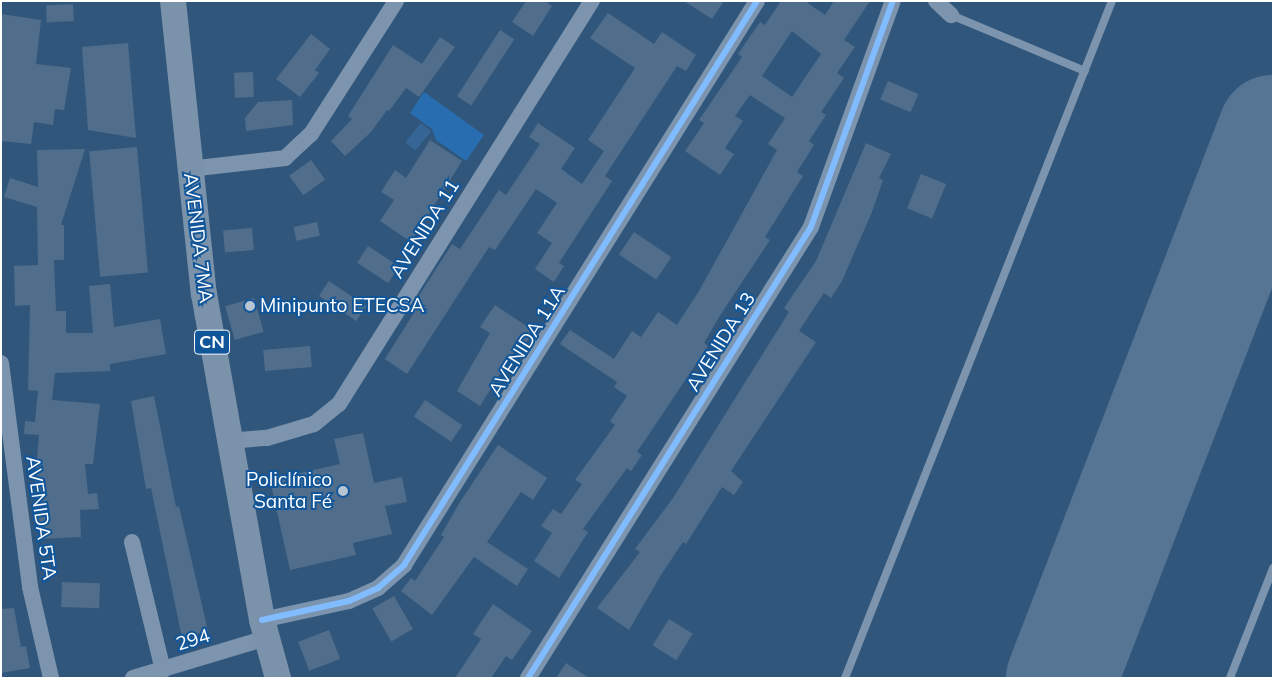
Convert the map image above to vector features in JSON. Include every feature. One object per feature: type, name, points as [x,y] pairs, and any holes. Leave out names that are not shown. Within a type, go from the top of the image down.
[{"type":"highway","name":"AVENIDA 7MA","points":[[173,1],[189,169],[204,294],[264,629],[278,678]]},
{"type":"street","points":[[189,169],[285,158],[311,134],[396,1]]},
{"type":"street","name":"AVENIDA 11","points":[[229,441],[267,438],[314,424],[339,404],[592,1]]},
{"type":"street","name":"AVENIDA 11A","points":[[264,629],[349,601],[378,588],[404,565],[757,1]]},
{"type":"street","name":"AVENIDA 13","points":[[528,678],[811,227],[893,1]]},
{"type":"street","name":"AVENIDA 5TA","points":[[1,363],[3,408],[30,587],[51,678]]},
{"type":"street","points":[[132,542],[163,670]]},
{"type":"street","name":"294","points":[[132,678],[163,670],[264,629]]},
{"type":"lane","points":[[845,678],[1112,1]]},
{"type":"lane","points":[[942,6],[1085,71]]},
{"type":"lane","points":[[1230,678],[1273,568]]},
{"type":"shaded area","points":[[424,92],[484,135],[466,161],[436,140],[432,129],[410,113]]},
{"type":"shaded area","points":[[421,123],[431,131],[415,151],[405,142]]},
{"type":"building","points":[[526,1],[545,1],[552,6],[533,36],[512,22]]},
{"type":"building","points":[[684,1],[724,1],[712,19]]},
{"type":"building","points":[[781,1],[805,1],[825,15],[834,1],[870,1],[844,40],[855,47],[837,73],[844,78],[821,112],[826,115],[809,141],[814,145],[797,172],[803,176],[765,237],[770,240],[719,317],[704,343],[708,346],[637,452],[642,455],[631,471],[627,468],[583,529],[588,532],[559,578],[534,561],[552,533],[541,526],[553,509],[561,514],[582,484],[575,480],[615,425],[610,421],[627,396],[614,387],[617,382],[560,344],[570,330],[614,359],[632,331],[641,337],[658,312],[677,325],[699,291],[777,150],[768,144],[785,118],[750,95],[735,116],[743,121],[725,148],[734,154],[720,175],[685,151],[704,123],[699,120],[742,57],[738,54],[760,22],[765,25]],"holes":[[[792,31],[821,54],[792,97],[762,76]]]},
{"type":"building","points":[[73,4],[74,21],[47,22],[46,5]]},
{"type":"building","points":[[608,13],[654,44],[662,32],[696,55],[686,71],[677,66],[605,176],[612,181],[559,263],[564,266],[554,282],[535,269],[552,243],[537,233],[557,203],[536,189],[495,250],[489,247],[407,374],[385,359],[415,311],[411,308],[452,244],[460,249],[499,190],[506,195],[540,144],[529,137],[538,123],[575,148],[561,169],[582,184],[604,151],[588,140],[635,68],[590,38]]},
{"type":"building","points":[[1,14],[41,20],[36,64],[71,68],[64,110],[55,109],[53,125],[34,122],[31,144],[1,141]]},
{"type":"building","points":[[500,30],[514,39],[471,106],[457,96]]},
{"type":"building","points":[[311,34],[330,49],[315,70],[319,73],[300,97],[276,79]]},
{"type":"building","points":[[440,37],[455,47],[419,97],[406,88],[371,132],[345,156],[331,141],[352,119],[348,116],[393,45],[422,64]]},
{"type":"building","points":[[128,43],[136,138],[88,130],[82,47]]},
{"type":"building","points":[[253,72],[254,97],[235,98],[234,73]]},
{"type":"building","points":[[888,81],[918,94],[911,112],[880,99]]},
{"type":"building","points":[[292,100],[293,125],[246,131],[245,118],[258,102]]},
{"type":"building","points":[[430,140],[462,161],[411,242],[380,221],[394,200],[381,192],[395,170],[406,178]]},
{"type":"building","points":[[866,143],[891,154],[879,178],[883,180],[872,212],[842,281],[831,298],[824,293],[799,331],[816,342],[731,471],[743,482],[734,495],[722,487],[686,544],[683,542],[661,575],[629,630],[597,608],[640,552],[635,549],[673,498],[789,312],[784,308],[816,261]]},
{"type":"building","points":[[137,147],[148,273],[100,277],[89,151]]},
{"type":"building","points":[[85,149],[61,225],[64,225],[64,260],[54,260],[56,311],[66,311],[66,333],[93,333],[89,286],[110,284],[114,327],[160,319],[166,354],[110,364],[110,371],[55,373],[52,400],[100,404],[93,464],[85,464],[88,494],[97,493],[99,509],[80,510],[81,537],[40,539],[35,483],[39,435],[24,434],[25,421],[35,422],[38,391],[28,390],[30,305],[15,306],[14,266],[38,265],[37,207],[4,197],[10,178],[38,187],[37,150]]},
{"type":"building","points":[[311,160],[325,179],[303,195],[289,176]]},
{"type":"building","points":[[921,174],[946,184],[932,218],[907,208]]},
{"type":"building","points":[[317,222],[320,236],[296,241],[294,227]]},
{"type":"building","points":[[252,228],[254,250],[225,252],[223,231]]},
{"type":"building","points":[[634,232],[671,257],[656,280],[619,254]]},
{"type":"building","points":[[368,246],[399,266],[388,283],[357,263]]},
{"type":"building","points":[[329,281],[366,306],[356,321],[319,296]]},
{"type":"building","points":[[254,298],[264,332],[235,340],[225,306]]},
{"type":"building","points":[[495,305],[534,331],[519,353],[515,350],[480,406],[457,391],[490,333],[480,327]]},
{"type":"building","points":[[310,346],[312,367],[265,371],[263,350]]},
{"type":"building","points":[[154,396],[176,507],[179,506],[208,631],[182,638],[151,488],[146,489],[131,401]]},
{"type":"building","points":[[425,400],[462,425],[451,442],[414,417]]},
{"type":"building","points":[[363,433],[374,483],[402,477],[407,502],[385,506],[392,534],[353,543],[356,555],[290,570],[270,480],[340,464],[334,439]]},
{"type":"building","points":[[498,445],[547,478],[533,500],[521,492],[487,542],[528,569],[517,586],[474,557],[432,615],[401,591],[411,578],[415,581],[444,537],[441,535],[460,502]]},
{"type":"building","points":[[62,582],[100,583],[99,608],[61,607]]},
{"type":"building","points":[[394,596],[413,629],[391,641],[372,608]]},
{"type":"building","points":[[493,604],[532,631],[512,660],[506,656],[491,678],[455,678],[481,639],[473,634]]},
{"type":"building","points":[[14,608],[21,647],[26,646],[30,668],[1,673],[1,609]]},
{"type":"building","points":[[669,619],[693,634],[676,660],[653,645]]},
{"type":"building","points":[[329,630],[340,659],[309,671],[298,642]]},
{"type":"building","points":[[566,663],[589,678],[556,678]]},
{"type":"runway","points":[[1061,678],[1273,130]]},
{"type":"cycle path","points":[[262,620],[349,601],[378,588],[404,565],[757,1]]},
{"type":"cycle path","points":[[528,678],[811,227],[893,1]]},
{"type":"place","name":"Minipunto ETECSA","points":[[250,306]]},
{"type":"place","name":"Policlínico Santa Fé","points":[[343,491]]}]
